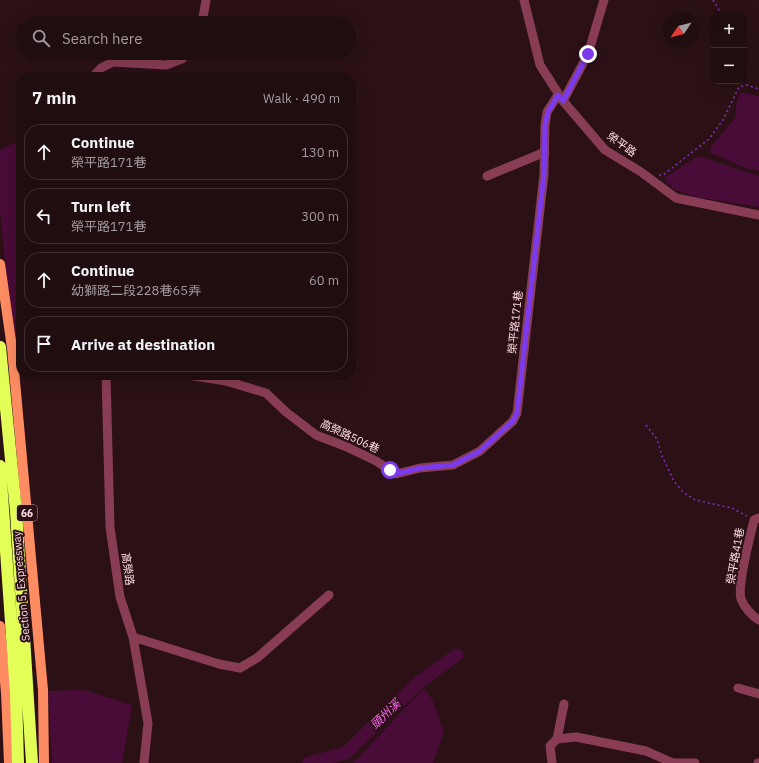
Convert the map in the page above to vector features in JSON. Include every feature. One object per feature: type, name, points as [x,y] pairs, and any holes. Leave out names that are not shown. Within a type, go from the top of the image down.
[{"type":"highway","name":"66","points":[[6,348],[32,763]]},
{"type":"highway","name":"66","points":[[0,466],[16,693],[18,763]]},
{"type":"main road","name":"Section 5, Expressway","points":[[0,264],[6,348],[43,690],[44,763]]},
{"type":"main road","points":[[0,626],[6,693],[9,763]]},
{"type":"street","points":[[203,16],[206,0]]},
{"type":"street","name":"榮平路","points":[[524,0],[540,65],[561,98],[605,150],[641,172],[676,198],[759,215]]},
{"type":"street","name":"榮平路171巷","points":[[396,474],[420,468],[453,465],[480,451],[513,421],[517,413],[545,152],[545,125],[548,112],[561,98],[588,54],[604,0]]},
{"type":"street","points":[[97,72],[101,68],[113,62],[166,65],[179,60]]},
{"type":"street","points":[[487,176],[545,152]]},
{"type":"street","points":[[6,348],[16,353]]},
{"type":"street","name":"高榮路","points":[[106,380],[110,527],[120,597],[133,637],[148,723],[144,763]]},
{"type":"street","name":"高榮路506巷","points":[[226,380],[266,393],[286,412],[316,435],[348,447],[376,461],[396,474]]},
{"type":"street","name":"榮平路41巷","points":[[756,519],[740,587],[741,599],[753,616],[759,620]]},
{"type":"street","points":[[133,637],[219,664],[240,668],[257,658],[329,596]]},
{"type":"street","points":[[738,688],[759,694]]},
{"type":"street","points":[[552,763],[550,746],[557,739],[564,704]]},
{"type":"street","points":[[557,739],[576,738],[646,751],[670,762],[695,763]]},
{"type":"path","points":[[713,0],[720,12]]},
{"type":"path","points":[[641,172],[663,175],[709,139],[723,120],[741,86],[759,88]]},
{"type":"path","points":[[646,425],[657,439],[662,456],[674,481],[683,492],[695,500],[732,508],[756,519]]},
{"type":"shaded area","points":[[741,92],[759,96],[759,171],[746,168],[711,153],[710,148],[735,118],[737,100]]},
{"type":"shaded area","points":[[16,144],[16,340],[13,339],[0,211],[0,150]]},
{"type":"shaded area","points":[[698,156],[759,176],[759,207],[696,197],[673,189],[664,178]]},
{"type":"shaded area","points":[[424,688],[432,699],[444,732],[433,763],[353,763]]},
{"type":"shaded area","points":[[85,690],[132,705],[122,763],[52,763],[48,691]]},
{"type":"waterway","name":"頭州溪","points":[[309,763],[346,753],[419,682],[457,655]]},
{"type":"route","points":[[390,470],[396,474],[420,468],[453,465],[480,451],[513,421],[517,413],[544,174],[545,125],[548,112],[558,95],[563,101],[588,54]]}]
